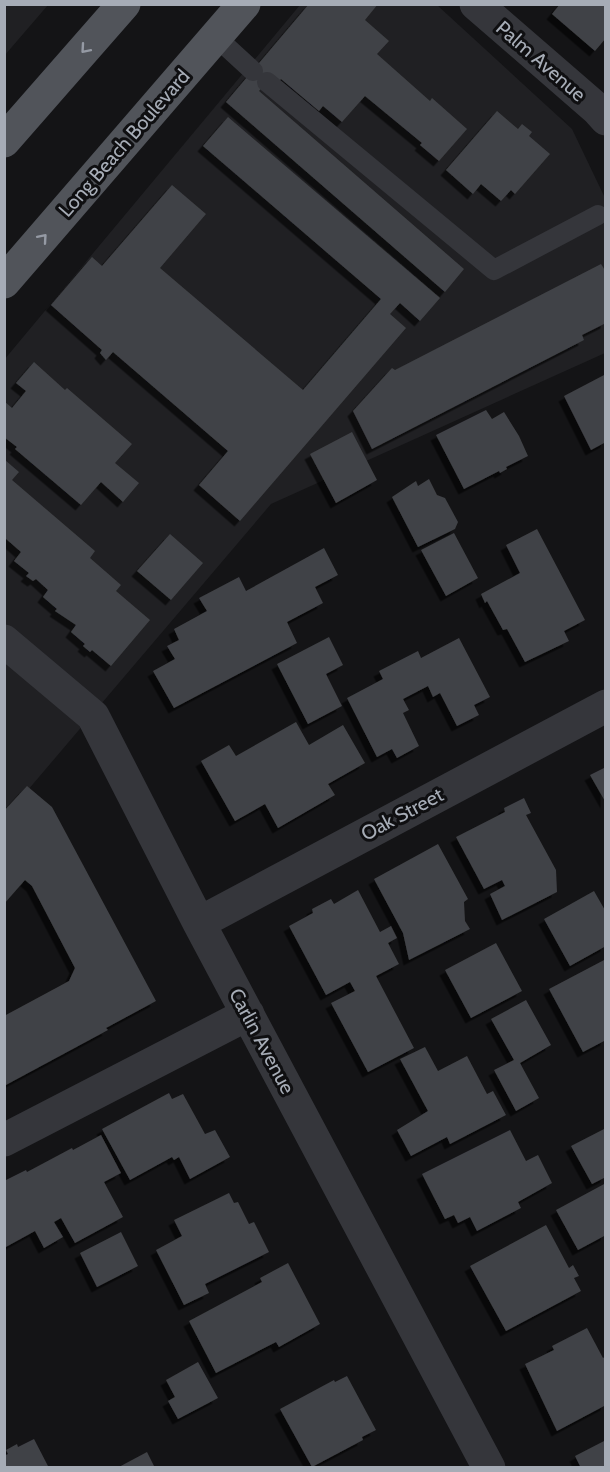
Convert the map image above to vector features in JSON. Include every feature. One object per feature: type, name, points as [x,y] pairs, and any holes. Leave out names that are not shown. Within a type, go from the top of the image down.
[{"type":"main road","points":[[4,141],[124,4]]},
{"type":"main road","name":"Long Beach Boulevard","points":[[4,282],[244,4]]},
{"type":"street","name":"Palm Avenue","points":[[476,4],[606,119]]},
{"type":"street","name":"Carlin Avenue","points":[[4,641],[93,716],[199,923],[489,1467]]},
{"type":"street","name":"Oak Street","points":[[199,923],[606,706]]},
{"type":"street","points":[[4,1140],[248,1014]]},
{"type":"lane","points":[[216,37],[494,270],[598,215]]},
{"type":"shaded area","points":[[4,5],[48,5],[5,55]]},
{"type":"shaded area","points":[[300,5],[437,5],[572,129],[605,198],[605,353],[271,504],[5,817],[4,360]]},
{"type":"building","points":[[309,4],[378,4],[365,20],[389,41],[377,54],[430,101],[432,98],[467,129],[439,161],[420,145],[422,143],[365,96],[342,122],[323,106],[319,111],[281,79],[277,83],[270,78],[259,91],[464,269],[445,292],[226,102]]},
{"type":"building","points":[[560,4],[606,4],[606,38],[595,51],[552,14]]},
{"type":"building","points":[[497,111],[518,129],[522,124],[532,132],[529,136],[550,154],[515,194],[511,190],[501,201],[481,184],[473,194],[446,170]]},
{"type":"building","points":[[228,117],[440,298],[420,321],[400,303],[390,314],[406,328],[240,521],[199,485],[228,451],[113,352],[106,360],[100,353],[102,350],[51,305],[92,257],[102,266],[172,185],[206,214],[160,268],[303,390],[381,299],[203,146]]},
{"type":"building","points":[[601,264],[606,272],[606,323],[582,335],[584,340],[372,449],[353,411],[392,368],[395,370]]},
{"type":"building","points":[[34,362],[132,444],[115,463],[139,483],[123,502],[101,482],[81,505],[4,437],[4,401],[12,408],[26,391],[16,383]]},
{"type":"building","points":[[606,374],[606,442],[591,450],[564,396]]},
{"type":"building","points":[[486,410],[492,419],[504,412],[528,456],[506,467],[507,469],[500,473],[499,471],[464,489],[436,435]]},
{"type":"building","points":[[352,432],[377,480],[336,503],[310,454]]},
{"type":"building","points":[[5,460],[19,472],[12,480],[95,551],[90,558],[121,585],[116,591],[150,620],[111,666],[92,650],[90,652],[83,646],[85,644],[71,632],[76,625],[55,611],[57,609],[43,597],[48,590],[36,579],[33,581],[26,576],[29,573],[14,561],[21,552],[5,538]]},
{"type":"building","points":[[429,479],[437,495],[445,498],[458,522],[455,529],[418,547],[392,497],[416,481],[418,486]]},
{"type":"building","points":[[537,529],[585,620],[564,631],[569,641],[525,662],[507,629],[503,630],[481,594],[520,573],[506,545]]},
{"type":"building","points":[[454,533],[478,578],[446,596],[421,550]]},
{"type":"building","points":[[170,534],[203,563],[171,600],[137,571]]},
{"type":"building","points":[[324,548],[338,575],[315,587],[323,603],[287,622],[297,643],[174,708],[153,671],[175,659],[167,646],[179,640],[174,629],[207,611],[199,598],[239,577],[246,591]]},
{"type":"building","points":[[329,637],[343,665],[326,674],[342,706],[308,724],[277,664]]},
{"type":"building","points":[[459,638],[490,697],[474,705],[479,715],[457,726],[440,693],[433,697],[428,686],[403,699],[409,710],[403,713],[419,746],[397,758],[392,749],[377,757],[347,698],[383,679],[379,671],[418,651],[421,658]]},
{"type":"building","points":[[296,722],[309,745],[343,725],[365,763],[328,784],[335,795],[278,828],[265,804],[235,821],[201,761],[229,745],[236,756]]},
{"type":"building","points":[[606,767],[606,803],[590,775]]},
{"type":"building","points":[[27,786],[52,807],[156,1001],[106,1028],[108,1030],[4,1086],[4,1016],[69,981],[75,968],[32,886],[25,880],[4,904],[4,811]]},
{"type":"building","points":[[524,798],[531,813],[526,815],[556,870],[557,892],[502,920],[490,894],[505,886],[502,880],[484,889],[456,837],[505,812],[504,808]]},
{"type":"building","points":[[438,844],[468,899],[464,902],[465,921],[470,929],[409,960],[403,933],[374,879]]},
{"type":"building","points":[[358,890],[380,932],[391,926],[397,938],[388,943],[399,964],[376,976],[414,1048],[368,1072],[331,1003],[355,991],[350,982],[326,995],[289,926],[313,913],[312,909],[331,899],[334,904]]},
{"type":"building","points":[[594,891],[606,912],[606,946],[570,966],[544,919]]},
{"type":"building","points":[[496,943],[522,991],[471,1018],[445,970]]},
{"type":"building","points":[[606,959],[606,1040],[583,1052],[549,989]]},
{"type":"building","points":[[526,1000],[551,1045],[520,1063],[539,1098],[516,1111],[494,1070],[514,1060],[491,1019]]},
{"type":"building","points":[[425,1047],[438,1071],[467,1056],[487,1094],[493,1091],[506,1115],[450,1144],[447,1137],[411,1156],[397,1130],[428,1111],[400,1059]]},
{"type":"building","points":[[169,1093],[172,1099],[183,1094],[205,1134],[215,1130],[230,1157],[190,1179],[179,1157],[174,1160],[172,1157],[130,1180],[102,1129]]},
{"type":"building","points":[[606,1128],[606,1177],[592,1184],[571,1146]]},
{"type":"building","points":[[510,1130],[526,1161],[538,1155],[552,1183],[518,1202],[521,1208],[477,1231],[470,1217],[458,1223],[454,1215],[445,1219],[422,1174]]},
{"type":"building","points":[[101,1135],[121,1173],[104,1182],[123,1217],[75,1243],[61,1218],[54,1222],[63,1237],[44,1248],[35,1231],[4,1248],[4,1181]]},
{"type":"building","points":[[606,1183],[606,1235],[578,1250],[556,1210]]},
{"type":"building","points":[[229,1193],[234,1203],[238,1202],[249,1224],[254,1222],[269,1252],[205,1284],[209,1293],[184,1305],[156,1250],[182,1236],[174,1220]]},
{"type":"building","points":[[546,1225],[569,1268],[573,1265],[579,1276],[574,1278],[581,1291],[506,1331],[470,1266]]},
{"type":"building","points":[[121,1232],[138,1266],[97,1287],[80,1253]]},
{"type":"building","points":[[288,1263],[320,1324],[279,1347],[276,1342],[216,1373],[189,1321],[262,1282],[260,1278]]},
{"type":"building","points":[[587,1328],[603,1358],[606,1356],[606,1405],[557,1431],[525,1364],[554,1350],[552,1346]]},
{"type":"building","points":[[198,1362],[218,1398],[178,1419],[168,1401],[175,1397],[166,1380]]},
{"type":"building","points":[[347,1376],[376,1430],[362,1437],[363,1440],[312,1467],[280,1409],[334,1380],[335,1382]]},
{"type":"building","points":[[34,1439],[49,1468],[4,1468],[4,1456],[8,1454],[6,1450]]},
{"type":"building","points":[[606,1440],[606,1468],[581,1468],[575,1456]]},
{"type":"building","points":[[147,1452],[155,1468],[117,1468]]}]
